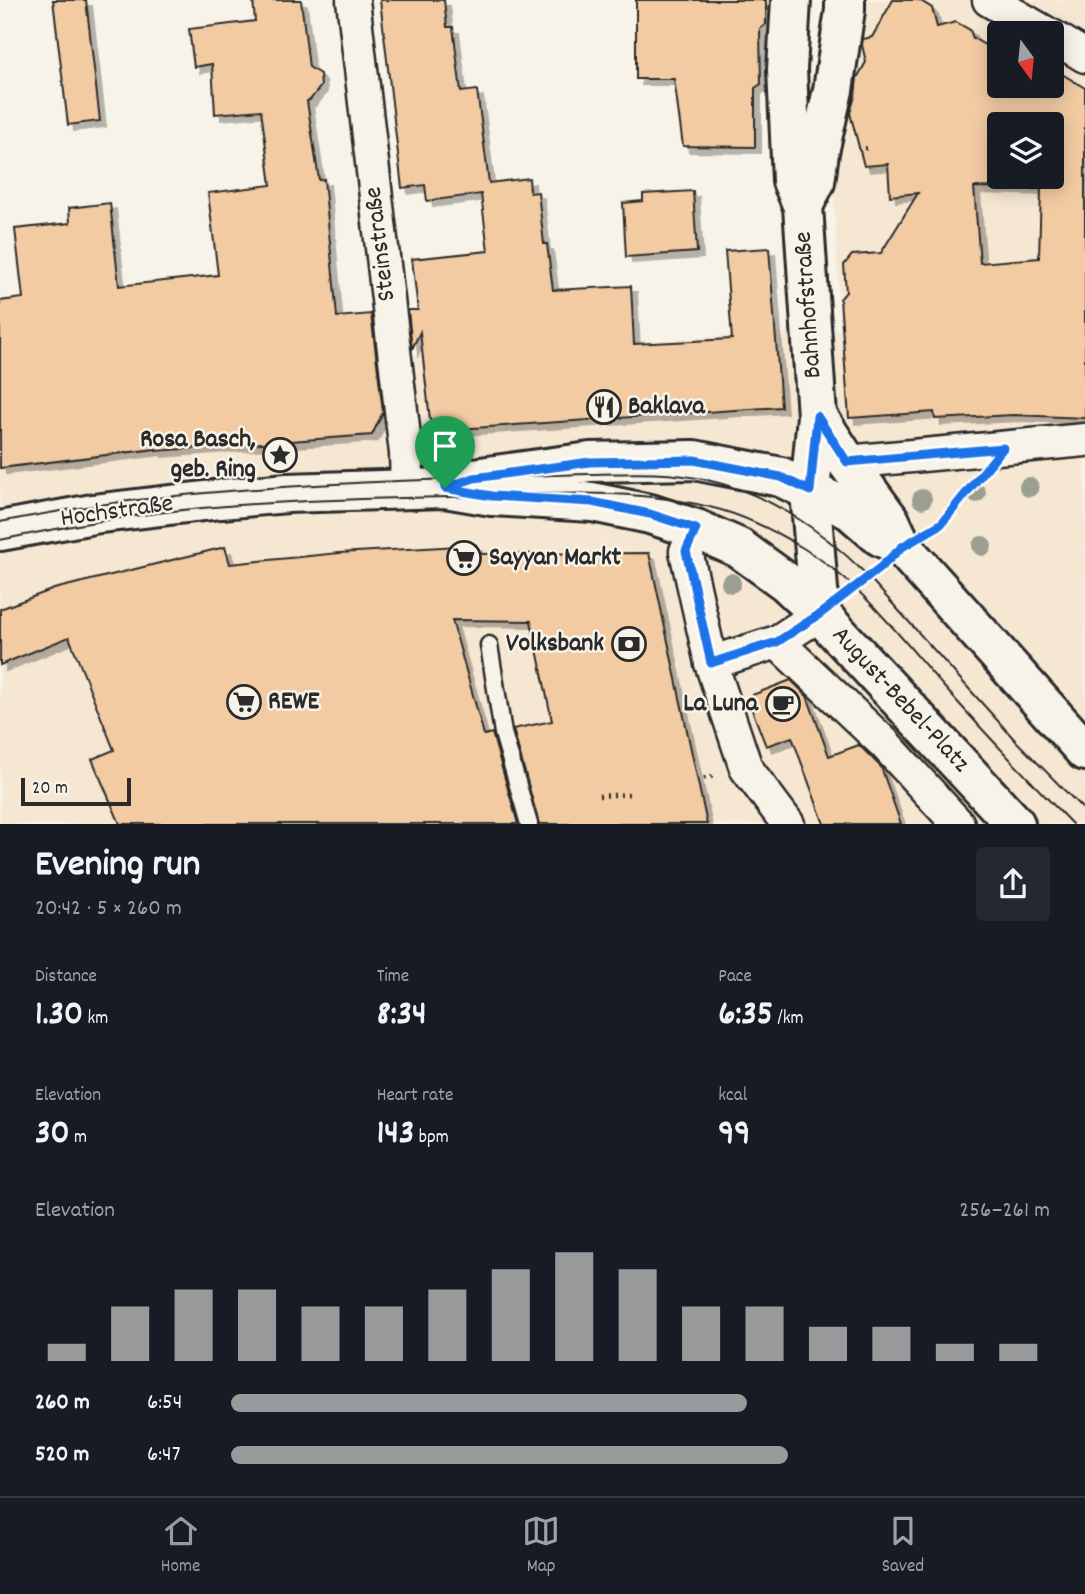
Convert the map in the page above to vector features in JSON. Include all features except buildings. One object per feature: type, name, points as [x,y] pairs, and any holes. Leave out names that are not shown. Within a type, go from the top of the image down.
[{"type":"street","name":"Steinstraße","points":[[353,0],[406,453],[407,488]]},
{"type":"street","name":"Bahnhofstraße","points":[[791,0],[788,69],[792,180],[803,206],[817,416],[810,491],[820,614]]},
{"type":"street","name":"Bahnhofstraße","points":[[803,206],[815,182],[833,90],[845,0]]},
{"type":"street","points":[[989,0],[1025,21]]},
{"type":"street","points":[[1064,44],[1085,56]]},
{"type":"street","points":[[817,416],[890,521],[902,547],[1085,751]]},
{"type":"street","points":[[847,462],[1085,440]]},
{"type":"street","name":"Hochstraße","points":[[445,488],[474,478],[590,462],[694,460],[781,477],[810,491]]},
{"type":"street","name":"Hochstraße","points":[[0,531],[93,514],[287,493],[445,488],[492,496],[592,502],[650,514],[696,529],[739,548],[786,582],[820,614]]},
{"type":"street","points":[[810,491],[850,510],[880,536],[902,547]]},
{"type":"street","points":[[696,529],[686,551],[711,663],[746,768],[788,824]]},
{"type":"street","name":"August-Bebel-Platz","points":[[711,663],[777,642],[820,614],[1015,824]]},
{"type":"street","name":"August-Bebel-Platz","points":[[777,642],[884,743],[958,824]]},
{"type":"lane","points":[[489,645],[503,733],[529,824]]},
{"type":"path","points":[[820,614],[881,567],[902,547],[941,524],[1003,448]]},
{"type":"path","points":[[599,796],[630,794]]},
{"type":"shaded area","points":[[864,0],[1085,0],[1085,824],[0,824],[0,398],[182,370],[840,329],[834,191]]},
{"type":"tram line","points":[[0,522],[137,500],[316,485],[621,473],[693,477],[730,486],[793,515],[848,557],[1015,740],[1085,811]]},
{"type":"tram line","points":[[0,540],[149,514],[300,501],[586,493],[654,497],[721,510],[784,537],[843,577],[879,612],[944,687],[1072,824]]},
{"type":"place","name":"Baklava","points":[[604,407]]},
{"type":"place","name":"Rosa Basch, geb. Ring","points":[[280,455]]},
{"type":"place","name":"Sayyan Markt","points":[[464,558]]},
{"type":"place","name":"Volksbank","points":[[629,644]]},
{"type":"place","name":"REWE","points":[[244,702]]},
{"type":"place","name":"La Luna","points":[[783,704]]},
{"type":"route","points":[[817,416],[847,462],[1003,448],[941,524],[902,547],[881,567],[820,614],[777,642],[711,663],[686,551],[696,529],[650,514],[592,502],[492,496],[445,488],[474,478],[590,462],[694,460],[781,477],[810,491],[817,416]]}]
